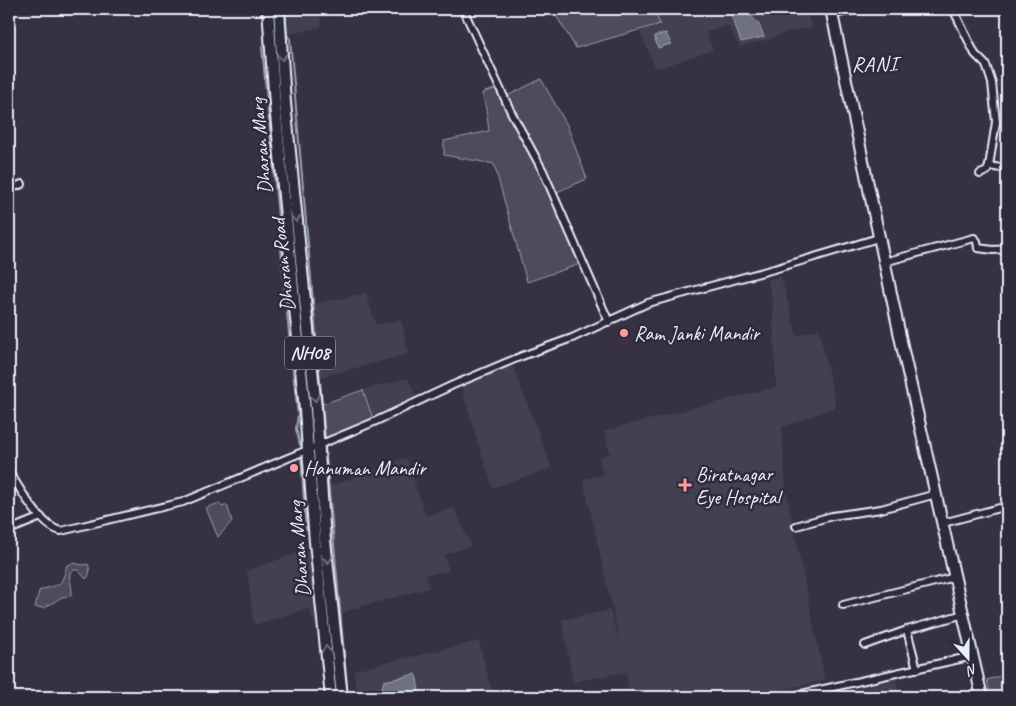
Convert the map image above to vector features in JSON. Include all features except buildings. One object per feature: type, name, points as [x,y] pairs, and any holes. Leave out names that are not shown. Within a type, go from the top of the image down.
[{"type":"main road","name":"Dharan Marg","points":[[268,9],[274,105],[298,294],[315,542],[333,670],[331,697]]},
{"type":"main road","name":"Dharan Road","points":[[279,9],[298,294],[319,445],[333,670],[342,697]]},
{"type":"main road","points":[[832,11],[878,238],[982,697]]},
{"type":"street","points":[[463,9],[511,112],[543,171],[609,322]]},
{"type":"street","points":[[832,11],[862,9]]},
{"type":"street","points":[[953,9],[976,54],[986,65],[992,83],[996,122],[989,166],[987,172],[980,174]]},
{"type":"street","points":[[989,166],[1007,168]]},
{"type":"street","points":[[9,189],[22,184]]},
{"type":"street","points":[[9,471],[22,493],[40,517],[55,530],[61,531],[183,502],[308,448],[374,422],[453,385],[522,356],[572,338],[648,303],[774,269],[878,238]]},
{"type":"street","points":[[884,262],[971,238],[976,238],[978,248],[1007,250]]},
{"type":"street","points":[[796,526],[832,516],[881,509],[936,494]]},
{"type":"street","points":[[943,523],[1007,506]]},
{"type":"street","points":[[9,530],[40,517]]},
{"type":"street","points":[[843,605],[955,577]]},
{"type":"street","points":[[865,645],[907,630],[964,614]]},
{"type":"street","points":[[907,630],[917,669]]},
{"type":"street","points":[[788,697],[973,656]]},
{"type":"shaded area","points":[[268,9],[321,9],[321,27],[270,39]]},
{"type":"shaded area","points":[[552,9],[653,9],[660,24],[576,48]]},
{"type":"shaded area","points":[[653,9],[806,9],[812,28],[785,32],[773,38],[740,47],[728,26],[706,32],[713,50],[656,69],[639,30],[660,24]]},
{"type":"shaded area","points":[[541,79],[567,125],[587,179],[552,194],[583,263],[527,282],[494,164],[444,155],[444,141],[489,131],[482,93],[501,87],[505,97]]},
{"type":"shaded area","name":"Biratnagar Eye Hospital","points":[[781,276],[797,336],[819,329],[836,407],[782,427],[786,491],[825,680],[752,697],[630,697],[626,672],[573,682],[562,620],[610,610],[621,647],[583,479],[603,475],[599,457],[610,454],[604,431],[776,387],[772,298],[767,280]]},
{"type":"shaded area","points":[[366,293],[376,325],[401,320],[409,354],[302,382],[295,308]]},
{"type":"shaded area","points":[[511,361],[552,468],[493,488],[460,382]]},
{"type":"shaded area","points":[[408,378],[418,401],[374,422],[363,390]]},
{"type":"shaded area","points":[[363,390],[374,422],[308,448],[305,410]]},
{"type":"shaded area","points":[[406,457],[426,516],[454,507],[471,546],[444,555],[449,571],[426,575],[429,588],[352,609],[328,621],[311,494]]},
{"type":"shaded area","points":[[219,503],[222,507],[227,505],[232,521],[218,537],[206,508]]},
{"type":"shaded area","points":[[304,551],[312,555],[323,624],[315,627],[310,608],[254,625],[247,570]]},
{"type":"shaded area","points":[[74,563],[88,564],[90,572],[86,579],[78,570],[70,572],[71,596],[62,597],[44,608],[35,607],[39,591],[61,582],[67,565]]},
{"type":"shaded area","points":[[479,641],[493,697],[357,697],[354,670]]},
{"type":"shaded area","points":[[1007,674],[1007,697],[991,697],[987,680]]},
{"type":"shaded area","points":[[896,679],[900,697],[827,697],[872,685]]},
{"type":"water","points":[[739,9],[755,20],[764,37],[741,42],[730,11]]},
{"type":"water","points":[[666,33],[671,44],[658,48],[654,36]]},
{"type":"water","points":[[416,674],[420,697],[379,697],[384,681]]},
{"type":"waterway","points":[[285,9],[287,35],[290,39],[325,438]]},
{"type":"waterway","points":[[262,47],[291,354]]},
{"type":"waterway","points":[[292,362],[298,415],[296,429],[300,445]]},
{"type":"waterway","points":[[325,447],[348,697]]},
{"type":"waterway","points":[[301,457],[306,529]]},
{"type":"place","name":"Ram Janki Mandir","points":[[624,333]]},
{"type":"place","name":"Hanuman Mandir","points":[[294,468]]},
{"type":"place","name":"Biratnagar Eye Hospital","points":[[685,485]]},
{"type":"district","name":"RANI","points":[[875,64]]}]
